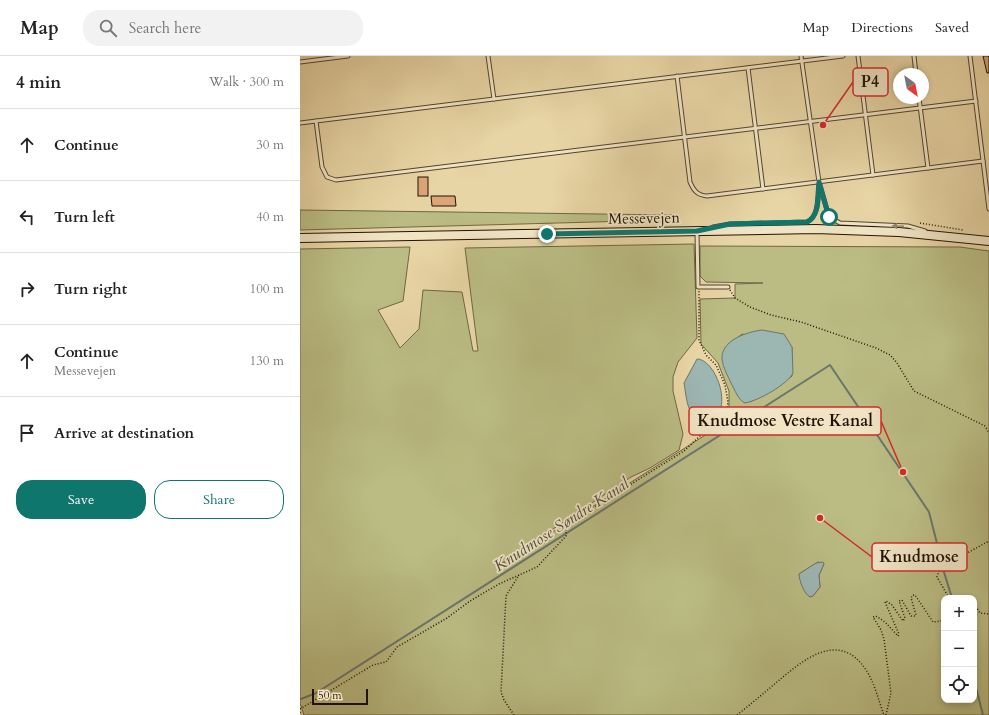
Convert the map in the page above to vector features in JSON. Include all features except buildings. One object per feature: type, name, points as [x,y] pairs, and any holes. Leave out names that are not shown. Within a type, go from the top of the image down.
[{"type":"main road","name":"Messevejen","points":[[300,238],[697,231],[858,230],[936,234],[989,241]]},
{"type":"lane","points":[[300,62],[348,56]]},
{"type":"lane","points":[[488,56],[494,99]]},
{"type":"lane","points":[[801,56],[809,121],[819,182],[828,213],[833,220],[840,222],[908,226],[936,234]]},
{"type":"lane","points":[[300,123],[843,56]]},
{"type":"lane","points":[[858,56],[873,175]]},
{"type":"lane","points":[[914,56],[915,68]]},
{"type":"lane","points":[[970,56],[989,210]]},
{"type":"lane","points":[[748,68],[763,189]]},
{"type":"lane","points":[[677,76],[690,182],[696,193],[707,196],[983,161]]},
{"type":"lane","points":[[316,121],[322,167],[327,177],[336,180],[976,101]]},
{"type":"lane","points":[[920,104],[928,168]]},
{"type":"lane","points":[[728,287],[698,287],[697,231],[730,224],[807,222],[811,220],[815,214],[819,182]]},
{"type":"path","points":[[300,709],[373,665],[386,662],[397,647],[447,618],[470,601],[499,584],[538,567],[566,536],[566,527],[574,520],[684,451],[702,434],[724,418],[728,410],[725,385],[716,365],[700,346],[698,287]]},
{"type":"path","points":[[728,287],[735,298],[750,307],[771,315],[801,322],[876,348],[890,355],[897,363],[914,391],[985,426],[989,433]]},
{"type":"path","points":[[947,595],[936,577],[940,568],[989,541]]},
{"type":"path","points":[[514,715],[504,700],[502,692],[506,596],[519,575]]},
{"type":"path","points":[[885,715],[891,693],[884,639],[881,630],[873,617],[876,616],[885,622],[898,636],[899,634],[885,602],[886,601],[892,605],[903,621],[905,618],[899,601],[902,600],[911,616],[915,616],[911,598],[915,595],[933,622],[941,621]]},
{"type":"path","points":[[977,609],[980,613],[989,614]]},
{"type":"path","points":[[737,715],[799,664],[814,655],[830,649],[845,650],[867,670],[885,715]]},
{"type":"green space","points":[[300,210],[674,215],[668,220],[300,230]]},
{"type":"green space","points":[[694,244],[697,338],[678,362],[673,377],[673,391],[683,434],[679,450],[650,468],[631,477],[502,564],[729,420],[729,391],[718,363],[701,344],[700,299],[735,298],[735,284],[763,283],[706,282],[700,276],[700,246],[960,247],[989,251],[989,715],[304,715],[300,703],[300,249],[410,247],[403,301],[378,310],[400,348],[419,329],[423,290],[462,292],[473,351],[478,351],[465,248]],"holes":[[[742,334],[792,347],[792,376],[773,390],[750,402],[724,350]],[[818,562],[824,564],[819,575],[820,587],[813,596],[810,597],[799,574]]]},
{"type":"water","points":[[762,330],[784,334],[792,347],[793,373],[779,387],[751,402],[745,403],[740,400],[723,366],[723,352],[730,342],[736,338]]},
{"type":"water","points":[[697,359],[704,361],[711,368],[720,388],[722,399],[720,410],[715,418],[706,424],[695,418],[691,413],[687,402],[684,383]]},
{"type":"water","points":[[823,562],[824,564],[819,575],[820,587],[813,596],[810,597],[802,587],[799,574],[816,563]]},
{"type":"waterway","name":"Knudmose Søndre Kanal","points":[[301,699],[316,693],[830,365],[929,512],[942,563]]},
{"type":"waterway","points":[[943,569],[951,595]]},
{"type":"waterway","points":[[977,692],[983,715]]},
{"type":"place","name":"P4","points":[[823,125]]},
{"type":"place","name":"Knudmose Vestre Kanal","points":[[903,472]]},
{"type":"place","name":"Knudmose","points":[[820,518]]},
{"type":"route","points":[[547,234],[697,231],[730,224],[807,222],[814,217],[815,214],[819,182],[829,217]]}]
